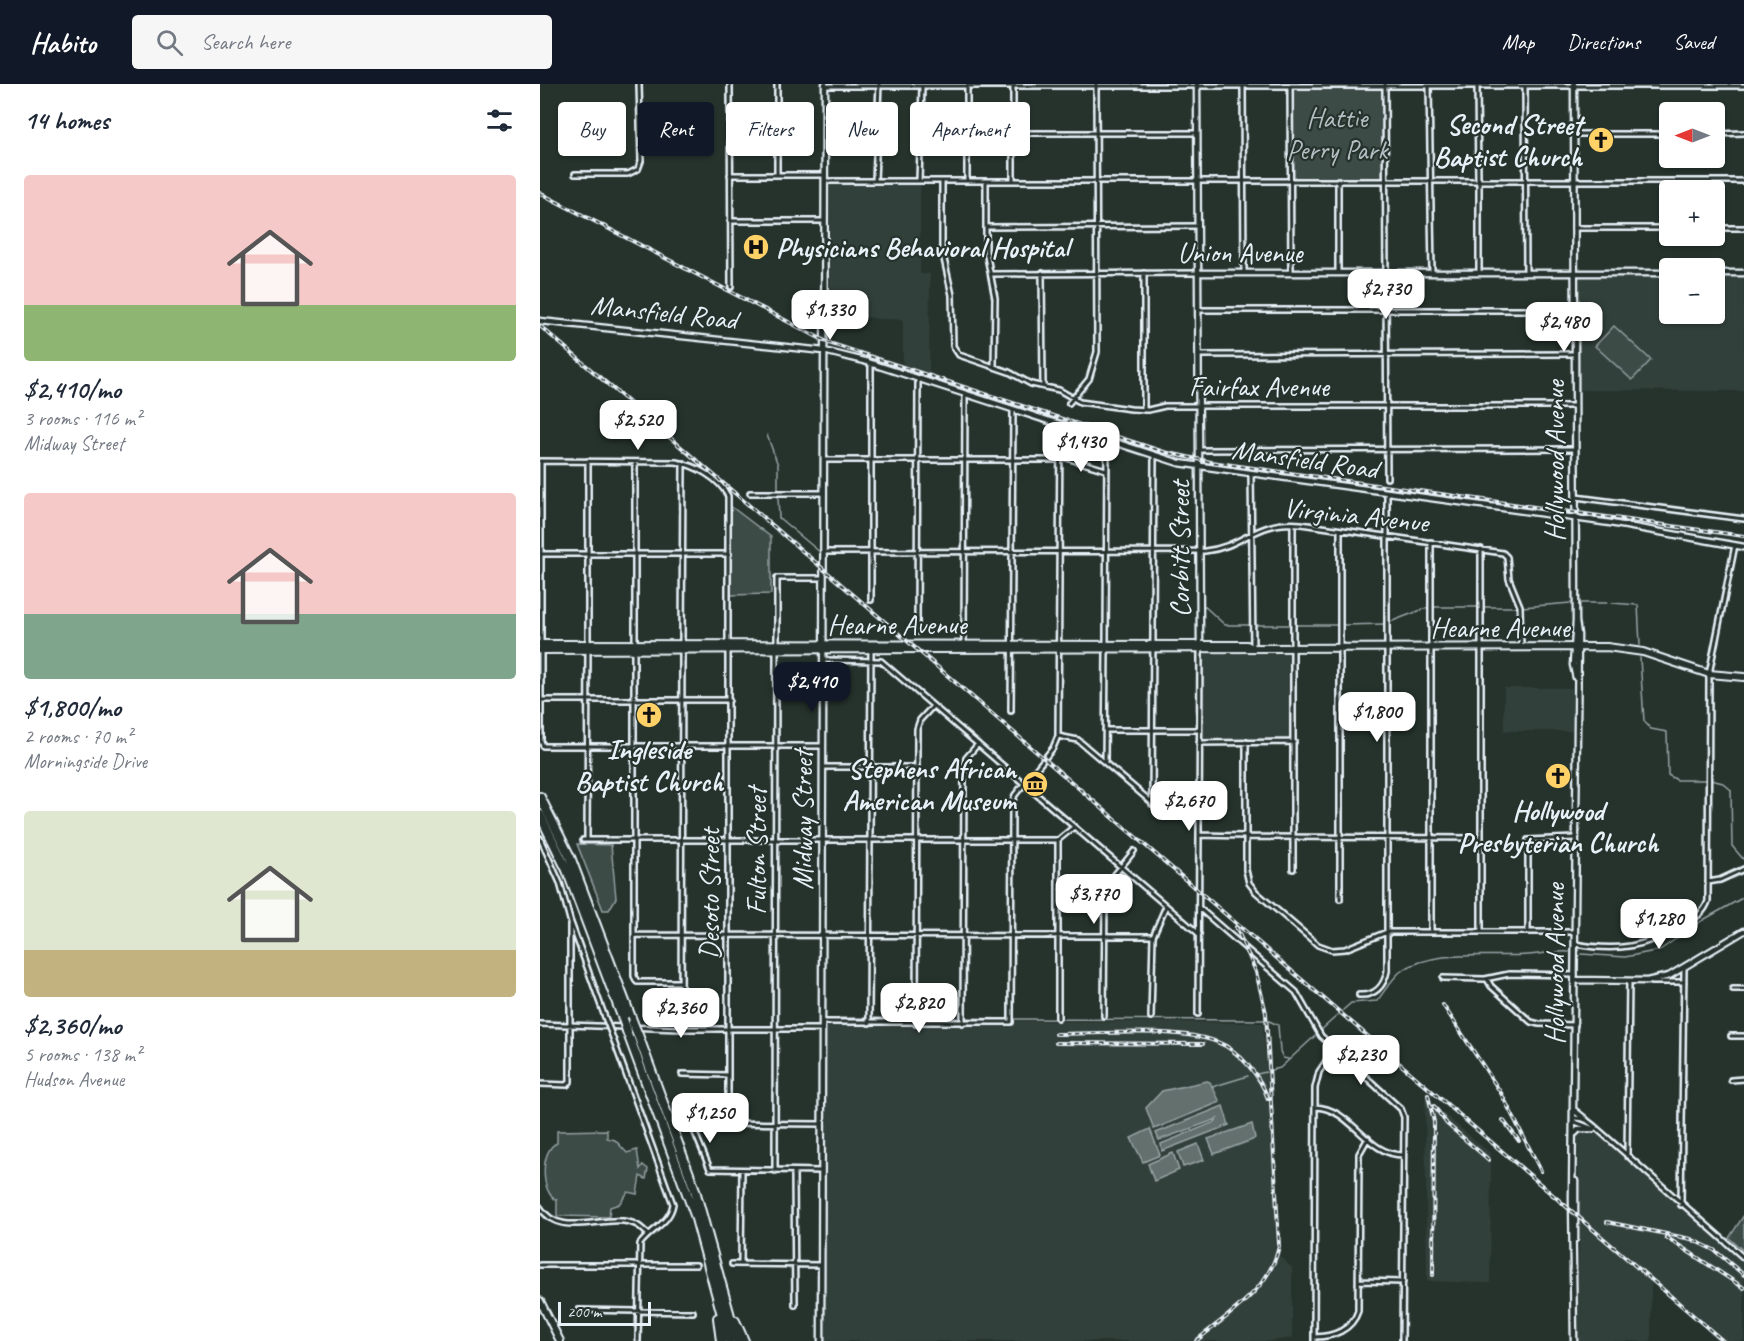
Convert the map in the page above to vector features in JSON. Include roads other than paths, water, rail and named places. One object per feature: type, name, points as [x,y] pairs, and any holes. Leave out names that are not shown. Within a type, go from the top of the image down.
[{"type":"highway","points":[[540,797],[570,857],[695,1190],[737,1341]]},
{"type":"highway","points":[[540,815],[567,870],[689,1196],[729,1341]]},
{"type":"highway","points":[[725,1299],[744,1341]]},
{"type":"highway","points":[[718,1305],[721,1341]]},
{"type":"main road","name":"Midway Street","points":[[821,1341],[825,85]]},
{"type":"main road","name":"Corbitt Street","points":[[1197,85],[1200,648]]},
{"type":"main road","name":"Hollywood Avenue","points":[[1574,85],[1576,621],[1574,1341]]},
{"type":"main road","name":"Union Avenue","points":[[1198,273],[1659,273]]},
{"type":"main road","points":[[1725,273],[1744,273]]},
{"type":"main road","name":"Mansfield Road","points":[[540,321],[824,353],[871,364],[1154,456],[1199,466],[1575,518],[1744,547]]},
{"type":"main road","name":"Hearne Avenue","points":[[540,644],[588,647],[730,648],[1200,648],[1247,645],[1253,648],[1618,648],[1643,652],[1709,674],[1744,677]]},
{"type":"main road","name":"Hearne Avenue","points":[[540,650],[588,647]]},
{"type":"main road","name":"Hearne Avenue","points":[[824,648],[871,651],[964,648]]},
{"type":"main road","points":[[1575,977],[1647,981],[1669,976],[1744,931]]},
{"type":"main road","points":[[1575,1111],[1585,1119]]},
{"type":"main road","points":[[1575,1133],[1579,1130],[1596,1130]]},
{"type":"main road","points":[[540,1301],[542,1311],[560,1341]]},
{"type":"street","points":[[575,174],[628,174],[638,169],[641,161],[639,84]]},
{"type":"street","points":[[730,84],[731,287]]},
{"type":"street","points":[[777,84],[777,175]]},
{"type":"street","points":[[825,85],[922,87],[934,85],[967,87],[988,85],[1744,86]]},
{"type":"street","points":[[875,182],[879,85]]},
{"type":"street","points":[[1069,403],[1089,380],[1095,361],[1096,85]]},
{"type":"street","points":[[1385,85],[1387,478]]},
{"type":"street","points":[[1429,85],[1432,272]]},
{"type":"street","points":[[1477,85],[1479,272]]},
{"type":"street","points":[[1525,85],[1526,273]]},
{"type":"street","points":[[1013,86],[1013,102]]},
{"type":"street","points":[[1243,86],[1244,273]]},
{"type":"street","points":[[1290,86],[1291,273]]},
{"type":"street","points":[[919,182],[922,87]]},
{"type":"street","points":[[967,87],[967,181]]},
{"type":"street","points":[[1030,133],[1197,133]]},
{"type":"street","points":[[1725,134],[1744,133]]},
{"type":"street","points":[[1574,134],[1659,134]]},
{"type":"street","points":[[1013,156],[1013,180]]},
{"type":"street","points":[[730,175],[777,175],[875,182],[1244,179],[1744,181]]},
{"type":"street","points":[[1338,180],[1338,272]]},
{"type":"street","name":"Fairfax Avenue","points":[[942,181],[942,250],[952,295],[952,342],[955,352],[959,356],[994,367],[1031,384],[1059,390],[1073,399],[1097,406],[1144,410],[1165,406],[1575,406]]},
{"type":"street","points":[[986,181],[987,258],[995,298],[994,367]]},
{"type":"street","points":[[730,221],[825,221]]},
{"type":"street","points":[[986,227],[1198,226]]},
{"type":"street","points":[[1574,228],[1659,228]]},
{"type":"street","points":[[1725,228],[1744,228]]},
{"type":"street","points":[[1042,273],[1043,386]]},
{"type":"street","points":[[1144,273],[1144,410]]},
{"type":"street","name":"Union Avenue","points":[[991,274],[1198,273]]},
{"type":"street","points":[[1198,310],[1575,310]]},
{"type":"street","points":[[1198,355],[1575,354]]},
{"type":"street","points":[[871,364],[871,600]]},
{"type":"street","points":[[917,632],[918,379]]},
{"type":"street","points":[[964,648],[965,395]]},
{"type":"street","points":[[1011,711],[1013,410]]},
{"type":"street","points":[[822,1022],[1011,1022],[1012,803],[1024,784],[1045,759],[1058,736],[1060,426]]},
{"type":"street","points":[[1105,763],[1107,441]]},
{"type":"street","points":[[1199,450],[1575,449]]},
{"type":"street","points":[[1152,804],[1154,456]]},
{"type":"street","points":[[824,460],[1060,458],[1106,470]]},
{"type":"street","points":[[681,1029],[682,747],[682,555],[683,463],[541,461],[540,700],[543,746],[634,747],[682,747],[729,747],[776,747],[823,746]]},
{"type":"street","points":[[588,461],[588,700],[585,840],[1058,840],[1074,827]]},
{"type":"street","points":[[635,461],[634,976],[637,982],[681,982]]},
{"type":"street","name":"Desoto Street","points":[[683,463],[695,468],[721,487],[728,500],[730,648],[728,1123]]},
{"type":"street","points":[[1251,473],[1253,648]]},
{"type":"street","points":[[1359,995],[1372,994],[1384,981],[1387,971],[1388,492]]},
{"type":"street","points":[[750,493],[824,493]]},
{"type":"street","points":[[1575,496],[1744,519]]},
{"type":"street","points":[[1293,524],[1293,869]]},
{"type":"street","name":"Virginia Avenue","points":[[824,552],[1200,550],[1226,546],[1270,525],[1293,524],[1431,542],[1501,552],[1507,557],[1509,579],[1520,606],[1521,648]]},
{"type":"street","points":[[1340,530],[1340,899]]},
{"type":"street","points":[[1431,542],[1431,932]]},
{"type":"street","points":[[1575,944],[1617,948],[1652,942],[1697,917],[1706,908],[1708,894],[1709,674],[1735,545]]},
{"type":"street","points":[[1481,549],[1481,932]]},
{"type":"street","points":[[540,554],[729,554]]},
{"type":"street","name":"Fulton Street","points":[[775,1171],[777,578],[823,578]]},
{"type":"street","name":"Corbitt Street","points":[[1198,1014],[1200,648]]},
{"type":"street","points":[[869,1023],[871,651]]},
{"type":"street","points":[[824,660],[870,659],[881,661],[1199,934]]},
{"type":"street","points":[[540,700],[729,700]]},
{"type":"street","points":[[916,1023],[917,726],[933,706]]},
{"type":"street","points":[[1105,730],[1199,730]]},
{"type":"street","points":[[1058,736],[1073,737],[1152,804],[1167,813],[1199,813]]},
{"type":"street","points":[[1199,742],[1294,742]]},
{"type":"street","points":[[1246,742],[1246,870],[1249,883],[1256,892],[1324,948],[1342,950],[1387,932],[1575,932]]},
{"type":"street","points":[[963,1023],[964,767],[966,758],[978,744]]},
{"type":"street","points":[[823,767],[917,767]]},
{"type":"street","points":[[1199,835],[1293,838],[1481,838]]},
{"type":"street","points":[[540,838],[561,888],[570,920],[672,1197],[673,1207],[669,1217],[648,1234],[640,1244],[638,1341]]},
{"type":"street","points":[[1528,932],[1528,840],[1575,838]]},
{"type":"street","points":[[1058,840],[1058,1018]]},
{"type":"street","points":[[1104,1016],[1106,886],[1134,851]]},
{"type":"street","points":[[1708,882],[1720,880],[1744,869]]},
{"type":"street","points":[[1151,1017],[1153,936],[1166,906]]},
{"type":"street","points":[[1199,908],[1296,992],[1318,1032],[1334,1049],[1396,1102],[1403,1115],[1402,1341]]},
{"type":"street","points":[[540,1084],[568,1084],[570,920]]},
{"type":"street","points":[[634,935],[1153,936]]},
{"type":"street","points":[[1681,1204],[1684,968]]},
{"type":"street","points":[[1443,978],[1487,979],[1509,974],[1575,977]]},
{"type":"street","points":[[1487,979],[1491,986],[1534,1023],[1575,1025]]},
{"type":"street","points":[[1626,1157],[1629,1150],[1629,981]]},
{"type":"street","points":[[1647,981],[1684,982]]},
{"type":"street","points":[[1733,989],[1744,989]]},
{"type":"street","points":[[540,1024],[681,1029],[822,1029]]},
{"type":"street","points":[[1731,1036],[1744,1036]]},
{"type":"street","points":[[1334,1049],[1319,1072],[1315,1107],[1314,1339],[1330,1336],[1353,1322],[1358,1311],[1359,1154],[1368,1138]]},
{"type":"street","points":[[682,1074],[728,1075]]},
{"type":"street","points":[[1731,1080],[1744,1079]]},
{"type":"street","points":[[1315,1107],[1336,1111],[1387,1153],[1404,1155]]},
{"type":"street","points":[[1575,1120],[1585,1119],[1744,1258]]},
{"type":"street","points":[[1575,1120],[1596,1130]]},
{"type":"street","points":[[821,1124],[698,1123],[694,1126],[708,1167],[713,1170],[821,1171]]},
{"type":"street","points":[[741,1264],[742,1170]]},
{"type":"street","points":[[794,1171],[795,1305]]},
{"type":"street","points":[[540,1207],[545,1214],[562,1223],[625,1222],[636,1224],[648,1234]]},
{"type":"street","points":[[540,1264],[696,1265]]},
{"type":"street","points":[[732,1264],[821,1265]]},
{"type":"street","points":[[1359,1281],[1403,1282]]},
{"type":"street","points":[[579,1310],[693,1312]]},
{"type":"waterway","points":[[767,435],[778,465],[778,491]]},
{"type":"waterway","points":[[778,496],[779,518],[821,553]]},
{"type":"waterway","points":[[826,554],[868,553]]},
{"type":"waterway","points":[[873,553],[915,553]]},
{"type":"waterway","points":[[920,553],[962,553]]},
{"type":"waterway","points":[[967,553],[1009,553]]},
{"type":"waterway","points":[[1014,553],[1056,553]]},
{"type":"waterway","points":[[1061,553],[1103,553]]},
{"type":"waterway","points":[[1109,553],[1150,553]]},
{"type":"waterway","points":[[1156,553],[1196,553]]},
{"type":"waterway","points":[[1522,607],[1571,603]]},
{"type":"waterway","points":[[1580,603],[1607,603]]},
{"type":"waterway","points":[[1612,603],[1638,605],[1640,645]]},
{"type":"waterway","points":[[1202,604],[1225,625],[1250,625]]},
{"type":"waterway","points":[[1390,622],[1429,607]]},
{"type":"waterway","points":[[1434,607],[1479,607]]},
{"type":"waterway","points":[[1484,607],[1517,607]]},
{"type":"waterway","points":[[1343,625],[1385,624]]},
{"type":"waterway","points":[[1255,625],[1291,625]]},
{"type":"waterway","points":[[1296,625],[1338,625]]},
{"type":"waterway","points":[[1640,658],[1644,721],[1651,729],[1667,732],[1668,775],[1677,780],[1706,780]]},
{"type":"waterway","points":[[1711,780],[1723,783],[1731,790],[1732,846],[1744,860]]},
{"type":"waterway","points":[[1581,954],[1625,957],[1660,950],[1703,920],[1744,897]]},
{"type":"waterway","points":[[1343,1010],[1351,1003],[1377,1001],[1400,972],[1429,960],[1462,956],[1513,956],[1569,952]]},
{"type":"waterway","points":[[1320,1031],[1338,1015]]},
{"type":"waterway","points":[[839,1018],[867,1018]]},
{"type":"waterway","points":[[872,1018],[913,1018]]},
{"type":"waterway","points":[[919,1018],[961,1018]]},
{"type":"waterway","points":[[966,1018],[1008,1019]]},
{"type":"waterway","points":[[1013,1019],[1265,1020]]},
{"type":"waterway","points":[[1269,1021],[1278,1025],[1280,1051],[1283,1058],[1288,1059]]},
{"type":"waterway","points":[[1272,1070],[1280,1068],[1315,1036]]},
{"type":"waterway","points":[[1257,1074],[1266,1072]]},
{"type":"waterway","points":[[1212,1087],[1248,1076]]},
{"type":"railway","points":[[540,193],[829,343],[1164,452],[1211,462],[1744,536]]},
{"type":"railway","points":[[540,326],[1723,1341]]},
{"type":"railway","points":[[1196,1341],[1234,1311],[1257,1288],[1267,1276],[1279,1246],[1266,1013],[1256,972],[1236,927]]},
{"type":"railway","points":[[1443,1005],[1501,1093],[1541,1171]]},
{"type":"railway","points":[[1056,1034],[1161,1033],[1201,1037],[1225,1046],[1241,1058],[1255,1073],[1268,1099]]},
{"type":"railway","points":[[1056,1043],[1203,1044]]},
{"type":"railway","points":[[1428,1095],[1434,1122],[1433,1275]]},
{"type":"railway","points":[[1434,1106],[1447,1124],[1489,1160]]},
{"type":"railway","points":[[1503,1120],[1519,1141]]},
{"type":"railway","points":[[1607,1222],[1691,1239],[1714,1250],[1744,1275]]},
{"type":"railway","points":[[1666,1237],[1744,1288]]},
{"type":"place","name":"Second Street Baptist Church","points":[[1601,140]]},
{"type":"place","name":"Physicians Behavioral Hospital","points":[[756,247]]},
{"type":"place","name":"Ingleside Baptist Church","points":[[649,715]]},
{"type":"place","name":"Hollywood Presbyterian Church","points":[[1558,776]]},
{"type":"place","name":"Stephens African American Museum","points":[[1035,784]]},
{"type":"park label","name":"Hattie Perry Park","points":[[1337,133]]}]
